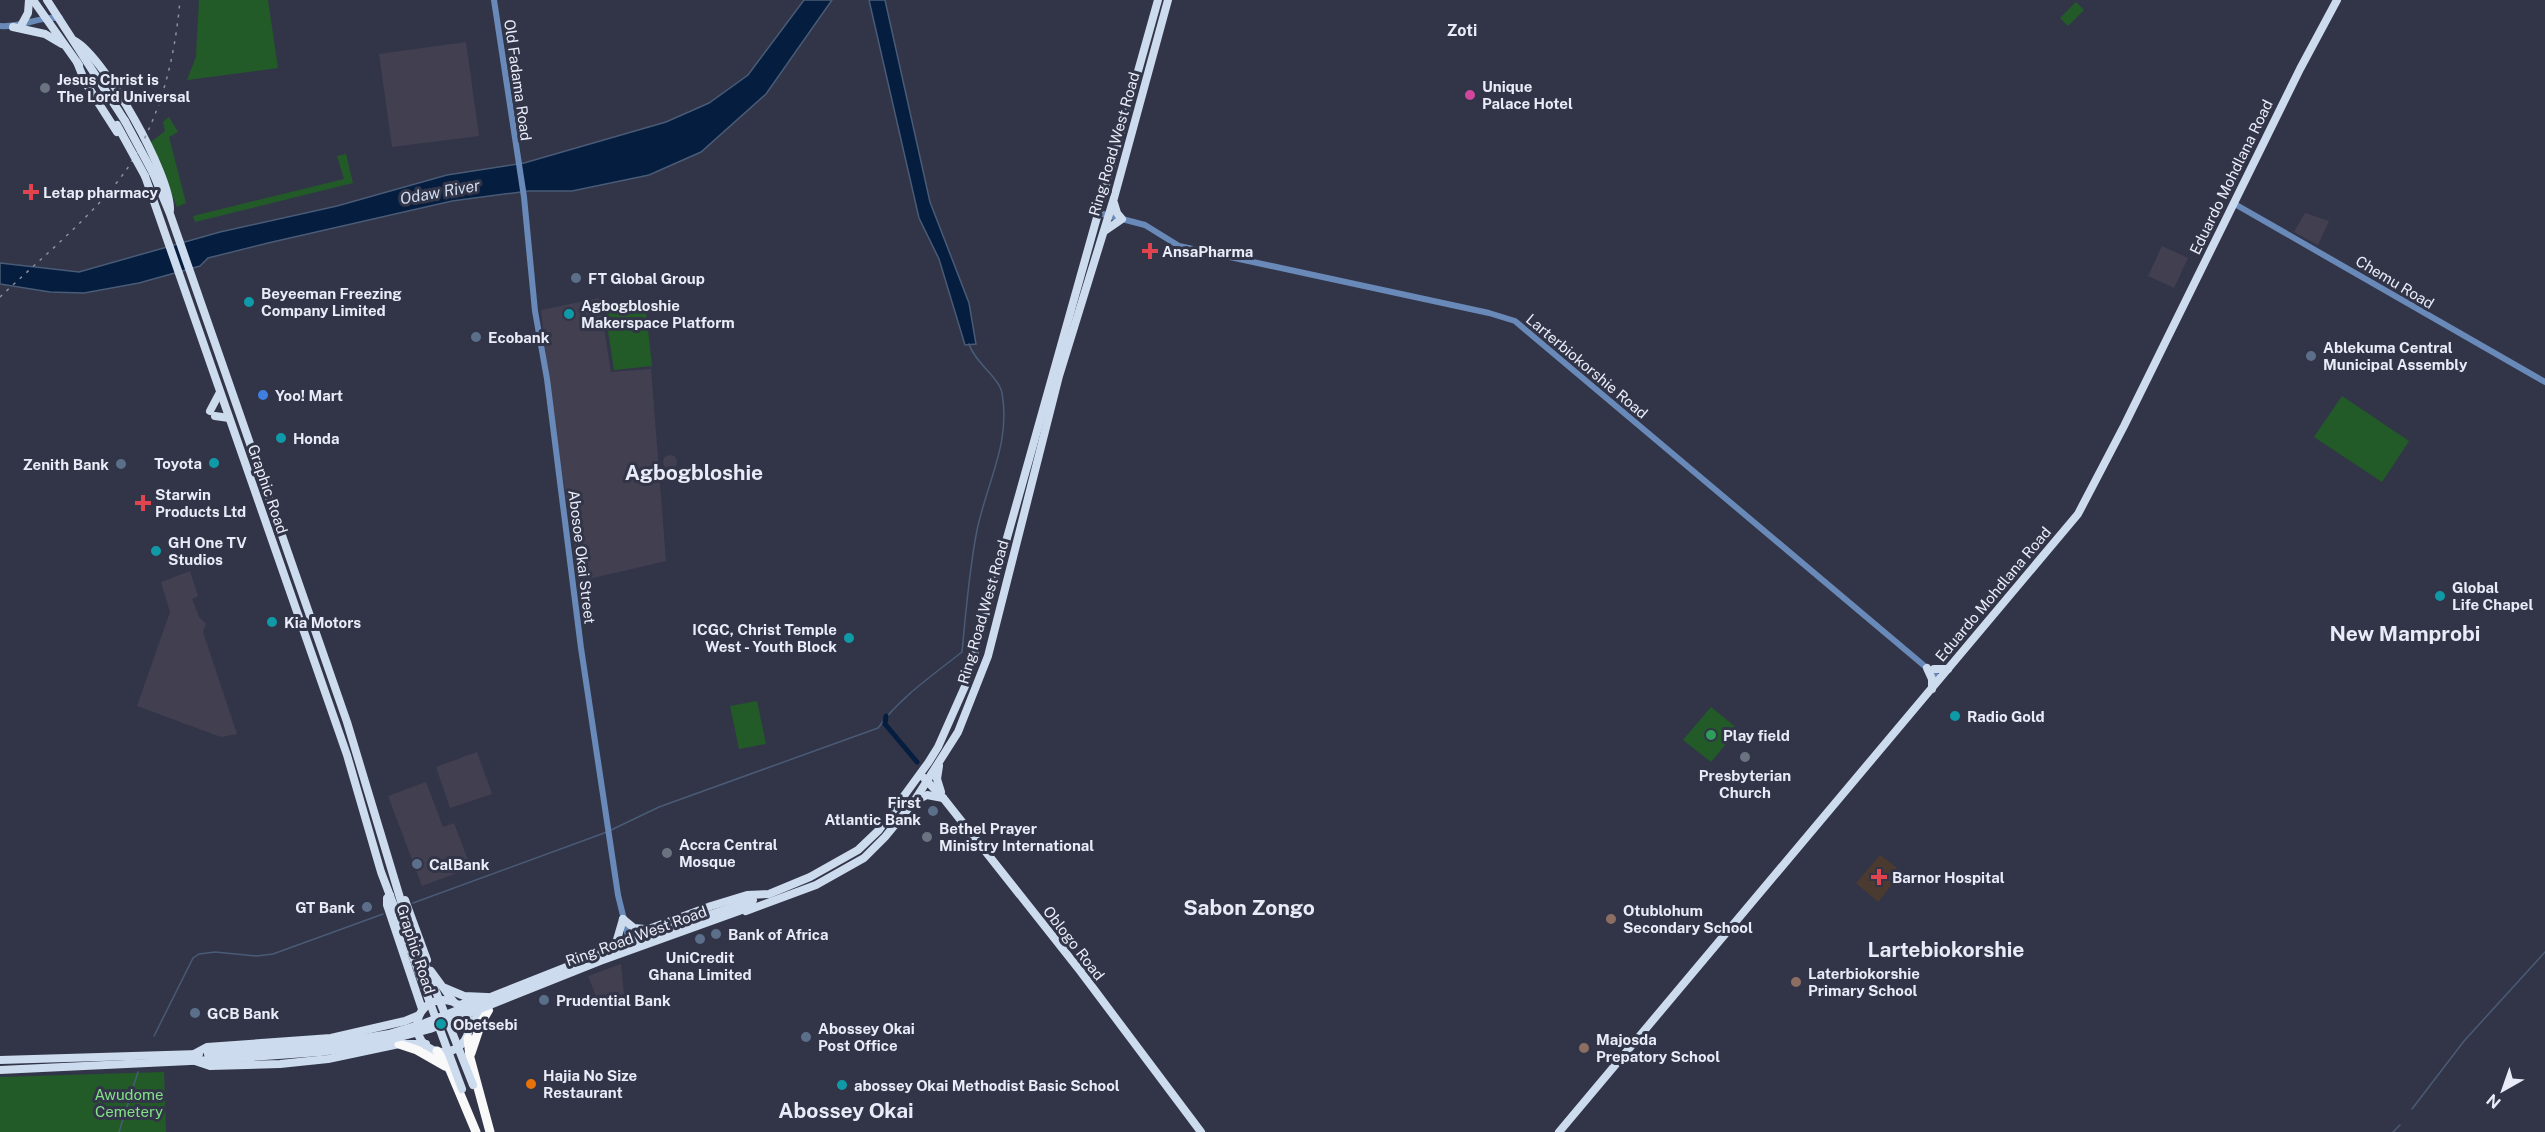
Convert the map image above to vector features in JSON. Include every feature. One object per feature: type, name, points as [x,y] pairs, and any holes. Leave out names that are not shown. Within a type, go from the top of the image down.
[{"type":"highway","points":[[470,1058],[480,1023],[488,1011]]},
{"type":"highway","points":[[468,1038],[470,1058],[490,1132]]},
{"type":"highway","points":[[399,1044],[432,1057],[450,1071]]},
{"type":"highway","points":[[437,1051],[450,1071],[476,1132]]},
{"type":"main road","name":"Graphic Road","points":[[31,0],[68,47],[121,123]]},
{"type":"main road","points":[[22,24],[31,0]]},
{"type":"main road","name":"Ring Road West Road","points":[[456,1003],[486,997],[582,962],[646,930],[747,895],[766,895],[827,868],[866,844],[920,775],[938,747],[944,729],[966,684],[1158,0]]},
{"type":"main road","name":"Ring Road West Road","points":[[468,1024],[511,997],[816,885],[855,863],[885,837],[913,803],[958,732],[982,675],[1011,572],[1059,376],[1114,198],[1168,0]]},
{"type":"main road","name":"Eduardo Mohdlana Road","points":[[1559,1132],[1944,675],[2083,506],[2233,203],[2337,0]]},
{"type":"main road","name":"Graphic Road","points":[[48,2],[75,40],[170,214],[347,722],[394,894]]},
{"type":"main road","points":[[13,27],[49,36],[68,47]]},
{"type":"main road","points":[[75,40],[91,55],[151,149],[170,197],[170,214]]},
{"type":"main road","points":[[77,62],[80,73],[118,132],[156,204]]},
{"type":"main road","points":[[1108,215],[1114,162]]},
{"type":"main road","name":"Graphic Road","points":[[149,174],[156,204],[219,394],[394,894],[406,902],[427,961],[439,985],[456,1003]]},
{"type":"main road","points":[[1104,231],[1122,219],[1117,213],[1114,198]]},
{"type":"main road","points":[[219,394],[212,413],[229,418]]},
{"type":"main road","points":[[1931,668],[1944,675]]},
{"type":"main road","points":[[1931,668],[1932,689]]},
{"type":"main road","points":[[927,781],[928,771],[945,740],[944,729]]},
{"type":"main road","points":[[940,762],[937,779],[944,799]]},
{"type":"main road","name":"Oblogo Road","points":[[920,775],[944,799],[1081,972],[1201,1132]]},
{"type":"main road","points":[[913,803],[927,795],[944,799]]},
{"type":"main road","name":"Graphic Road","points":[[394,894],[387,898],[390,914],[419,1012]]},
{"type":"main road","points":[[394,894],[490,1132]]},
{"type":"main road","points":[[753,903],[766,895]]},
{"type":"main road","points":[[753,903],[763,905]]},
{"type":"main road","name":"Ring Road West Road","points":[[195,1057],[327,1044],[428,1026],[573,963],[753,903]]},
{"type":"main road","points":[[401,912],[476,1132]]},
{"type":"main road","points":[[613,946],[620,936],[623,919],[634,928],[646,930]]},
{"type":"main road","points":[[439,985],[464,996],[486,997]]},
{"type":"main road","points":[[0,1070],[154,1064],[195,1057],[207,1047],[331,1038],[405,1021],[436,1001],[456,1003],[468,1024],[468,1038],[457,1048],[437,1051],[426,1044],[417,1032],[419,1012]]},
{"type":"main road","points":[[0,1060],[164,1054],[195,1057],[210,1066],[299,1062],[399,1044],[426,1044]]},
{"type":"street","name":"Old Fadama Road","points":[[494,0],[519,163]]},
{"type":"street","points":[[45,18],[48,2]]},
{"type":"street","points":[[0,26],[13,27],[45,18],[60,18]]},
{"type":"street","name":"Abosoe Okai Street","points":[[519,163],[535,311],[608,822],[623,919],[632,953]]},
{"type":"street","name":"Chemu Road","points":[[2233,203],[2545,382]]},
{"type":"street","name":"Larterbiokorshie Road","points":[[1099,213],[1150,228],[1179,246],[1489,313],[1515,321],[1893,637],[1931,668],[1944,675]]},
{"type":"shaded area","points":[[466,42],[479,136],[392,147],[379,54]]},
{"type":"shaded area","points":[[2305,213],[2329,221],[2318,245],[2294,232]]},
{"type":"shaded area","points":[[2162,246],[2188,258],[2174,288],[2148,276]]},
{"type":"shaded area","points":[[599,298],[611,372],[651,369],[666,561],[580,581],[552,411],[541,310]]},
{"type":"shaded area","points":[[670,455],[675,457],[677,462],[675,467],[670,469],[665,467],[663,462],[665,457]]},
{"type":"shaded area","points":[[190,571],[198,596],[192,599],[199,617],[206,624],[203,632],[237,734],[221,737],[137,706],[170,612],[161,582]]},
{"type":"shaded area","points":[[477,752],[492,794],[450,808],[436,767]]},
{"type":"shaded area","points":[[426,782],[443,827],[454,823],[471,868],[422,886],[388,796]]},
{"type":"shaded area","name":"Barnor Hospital","points":[[1880,855],[1902,872],[1878,902],[1856,883]]},
{"type":"shaded area","points":[[621,964],[624,994],[606,1000],[604,994],[596,996],[588,976]]},
{"type":"green space","points":[[199,0],[268,0],[278,68],[187,80],[196,57]]},
{"type":"green space","points":[[2076,2],[2084,10],[2068,26],[2060,18]]},
{"type":"green space","points":[[169,117],[178,132],[169,137],[186,203],[177,207],[151,142],[165,131],[163,122]]},
{"type":"green space","points":[[346,154],[353,183],[195,222],[193,216],[344,179],[337,156]]},
{"type":"green space","points":[[645,303],[652,366],[614,370],[604,305]]},
{"type":"green space","points":[[2342,396],[2409,441],[2382,482],[2314,437]]},
{"type":"green space","points":[[757,701],[766,744],[739,749],[730,706]]},
{"type":"green space","name":"Play field","points":[[1711,707],[1738,729],[1711,762],[1683,740]]},
{"type":"green space","name":"Awudome Cemetery","points":[[164,1072],[166,1132],[0,1132],[0,1077]]},
{"type":"water","name":"Odaw River","points":[[804,0],[832,0],[766,94],[701,152],[649,175],[572,191],[528,191],[452,201],[208,258],[200,266],[139,283],[84,293],[50,292],[0,284],[0,263],[79,272],[220,232],[337,206],[447,175],[524,163],[666,122],[709,103],[748,75]]},
{"type":"water","points":[[869,0],[885,0],[930,202],[969,303],[976,344],[965,345],[939,259],[919,218]]},
{"type":"waterway","points":[[611,830],[659,807],[878,728],[906,697],[962,652],[974,545],[981,512],[1001,446],[1004,411],[1000,387],[976,357],[969,344]]},
{"type":"waterway","points":[[886,716],[885,724],[917,762]]},
{"type":"waterway","points":[[413,903],[607,832]]},
{"type":"waterway","points":[[154,1036],[193,958],[199,954],[215,952],[257,956],[273,954],[383,914]]},
{"type":"waterway","points":[[2412,1109],[2464,1041],[2545,952]]},
{"type":"waterway","points":[[119,1132],[138,1072]]},
{"type":"waterway","points":[[2393,1132],[2400,1125]]},
{"type":"railway","points":[[0,297],[51,251],[102,200],[129,166],[150,127],[165,86],[178,22],[180,0]]},
{"type":"place","name":"Jesus Christ is The Lord Universal","points":[[45,88]]},
{"type":"place","name":"Unique Palace Hotel","points":[[1470,95]]},
{"type":"place","name":"Letap pharmacy","points":[[31,192]]},
{"type":"place","name":"AnsaPharma","points":[[1150,251]]},
{"type":"place","name":"FT Global Group","points":[[576,278]]},
{"type":"place","name":"Beyeeman Freezing Company Limited","points":[[249,302]]},
{"type":"place","name":"Agbogbloshie Makerspace Platform","points":[[569,314]]},
{"type":"place","name":"Ecobank","points":[[476,337]]},
{"type":"place","name":"Ablekuma Central Municipal Assembly","points":[[2311,356]]},
{"type":"place","name":"Yoo! Mart","points":[[263,395]]},
{"type":"place","name":"Honda","points":[[281,438]]},
{"type":"place","name":"Toyota","points":[[214,463]]},
{"type":"place","name":"Zenith Bank","points":[[121,464]]},
{"type":"place","name":"Starwin Products Ltd","points":[[143,503]]},
{"type":"place","name":"GH One TV Studios","points":[[156,551]]},
{"type":"place","name":"Global Life Chapel","points":[[2440,596]]},
{"type":"place","name":"Kia Motors","points":[[272,622]]},
{"type":"place","name":"ICGC, Christ Temple West - Youth Block","points":[[849,638]]},
{"type":"place","name":"Radio Gold","points":[[1955,716]]},
{"type":"place","name":"Play field","points":[[1711,735]]},
{"type":"place","name":"Presbyterian Church","points":[[1745,757]]},
{"type":"place","name":"First Atlantic Bank","points":[[933,811]]},
{"type":"place","name":"Bethel Prayer Ministry International","points":[[927,837]]},
{"type":"place","name":"Accra Central Mosque","points":[[667,853]]},
{"type":"place","name":"CalBank","points":[[417,864]]},
{"type":"place","name":"Barnor Hospital","points":[[1879,877]]},
{"type":"place","name":"GT Bank","points":[[367,907]]},
{"type":"place","name":"Otublohum Secondary School","points":[[1611,919]]},
{"type":"place","name":"Bank of Africa","points":[[716,934]]},
{"type":"place","name":"UniCredit Ghana Limited","points":[[700,939]]},
{"type":"place","name":"Laterbiokorshie Primary School","points":[[1796,982]]},
{"type":"place","name":"Prudential Bank","points":[[544,1000]]},
{"type":"place","name":"GCB Bank","points":[[195,1013]]},
{"type":"place","name":"Obetsebi","points":[[441,1024]]},
{"type":"place","name":"Abossey Okai Post Office","points":[[806,1037]]},
{"type":"place","name":"Majosda Prepatory School","points":[[1584,1048]]},
{"type":"place","name":"Hajia No Size Restaurant","points":[[531,1084]]},
{"type":"place","name":"abossey Okai Methodist Basic School","points":[[842,1085]]},
{"type":"district","name":"Zoti","points":[[1462,30]]},
{"type":"district","name":"Agbogbloshie","points":[[694,472]]},
{"type":"district","name":"New Mamprobi","points":[[2405,633]]},
{"type":"district","name":"Sabon Zongo","points":[[1249,907]]},
{"type":"district","name":"Lartebiokorshie","points":[[1946,949]]},
{"type":"district","name":"Abossey Okai","points":[[846,1110]]}]
